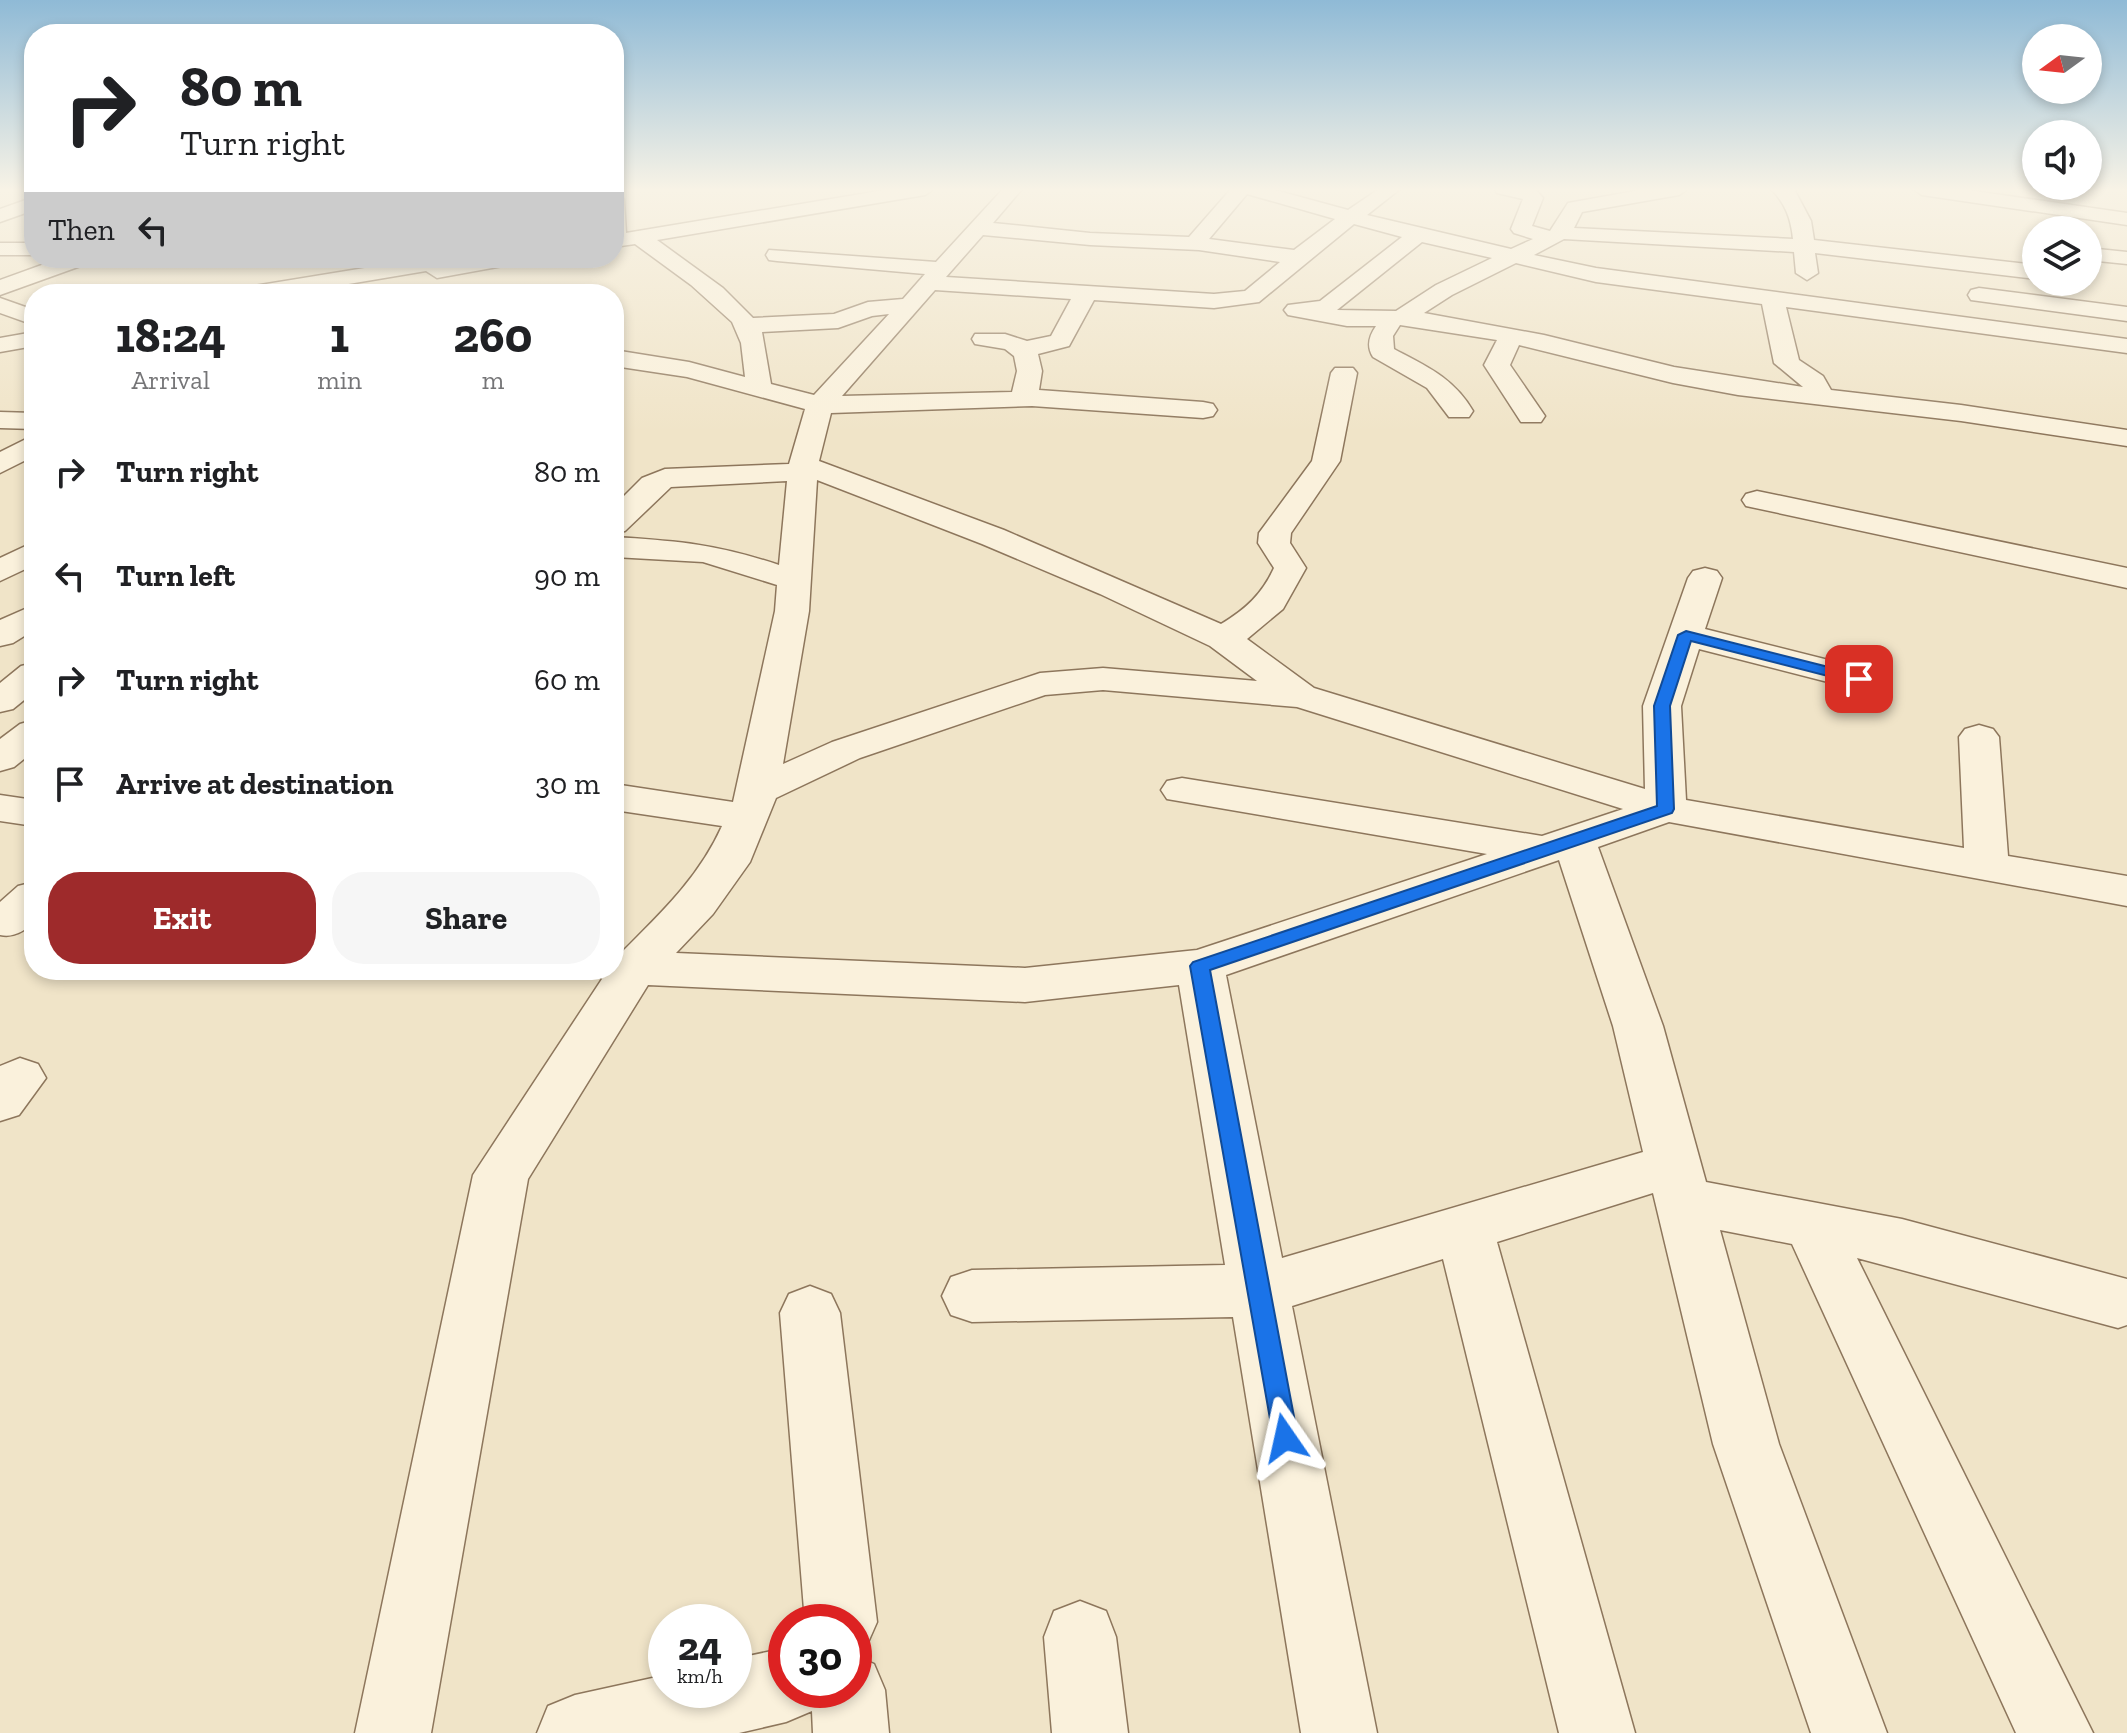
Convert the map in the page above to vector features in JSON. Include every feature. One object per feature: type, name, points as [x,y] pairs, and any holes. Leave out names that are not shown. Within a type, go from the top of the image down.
[{"type":"street","points":[[0,288],[49,270]]},
{"type":"street","points":[[307,284],[391,270]]},
{"type":"street","points":[[359,284],[443,270]]},
{"type":"street","points":[[685,270],[748,325],[755,350],[758,388]]},
{"type":"street","points":[[848,270],[926,286],[1234,301],[1347,319],[1479,312],[1511,336],[1673,375],[2127,438]]},
{"type":"street","points":[[624,967],[697,903],[728,862],[753,804],[792,611],[802,468],[820,405],[940,270]]},
{"type":"street","points":[[1114,295],[1131,270]]},
{"type":"street","points":[[1234,301],[1251,297],[1282,270]]},
{"type":"street","points":[[1308,311],[1328,306],[1374,270]]},
{"type":"street","points":[[1459,411],[1455,402],[1432,378],[1382,352],[1381,336],[1397,318],[1485,270]]},
{"type":"street","points":[[1571,270],[1782,302],[2127,346]]},
{"type":"street","points":[[1782,302],[1814,270]]},
{"type":"street","points":[[1475,275],[1479,312]]},
{"type":"street","points":[[748,325],[838,321],[926,286]]},
{"type":"street","points":[[1958,292],[2127,314]]},
{"type":"street","points":[[1021,350],[1060,341],[1086,293]]},
{"type":"street","points":[[2059,296],[2076,339]]},
{"type":"street","points":[[1782,302],[1787,363],[1814,382],[1821,397]]},
{"type":"street","points":[[0,305],[24,314]]},
{"type":"street","points":[[0,335],[24,331]]},
{"type":"street","points":[[1511,336],[1497,365],[1531,416]]},
{"type":"street","points":[[624,360],[689,370],[820,405],[1004,403],[1022,400],[1030,368],[1021,350],[1014,344],[984,339]]},
{"type":"street","points":[[0,345],[24,341]]},
{"type":"street","points":[[1223,638],[1266,611],[1285,581],[1290,568],[1274,543],[1275,533],[1326,461],[1344,373]]},
{"type":"street","points":[[1024,397],[1203,410]]},
{"type":"street","points":[[0,420],[24,421]]},
{"type":"street","points":[[0,464],[24,450]]},
{"type":"street","points":[[624,514],[653,484],[665,478],[802,468],[993,537],[1223,638],[1301,696]]},
{"type":"street","points":[[1757,500],[2127,578]]},
{"type":"street","points":[[0,571],[24,541]]},
{"type":"street","points":[[624,548],[702,552],[740,562],[772,576],[794,579]]},
{"type":"street","points":[[1666,809],[1662,706],[1705,578]]},
{"type":"street","points":[[0,635],[24,621]]},
{"type":"street","points":[[1686,635],[1859,679]]},
{"type":"street","points":[[624,798],[753,804],[846,750],[1040,684],[1103,679],[1301,696],[1666,809],[2127,891]]},
{"type":"street","points":[[0,701],[24,682]]},
{"type":"street","points":[[1979,737],[1987,866]]},
{"type":"street","points":[[0,759],[24,740]]},
{"type":"street","points":[[1182,790],[1560,845]]},
{"type":"street","points":[[0,808],[24,812]]},
{"type":"street","points":[[624,967],[1025,985],[1200,966],[1666,809]]},
{"type":"street","points":[[1560,845],[1638,1026],[1746,1444],[1849,1733]]},
{"type":"street","points":[[1200,966],[1339,1733]]},
{"type":"street","points":[[393,1733],[501,1175],[616,980]]},
{"type":"street","points":[[972,1296],[1257,1291],[1464,1228],[1678,1183],[1761,1213],[1998,1267],[2118,1302]]},
{"type":"street","points":[[1812,1225],[2055,1733]]},
{"type":"street","points":[[1464,1228],[1597,1733]]},
{"type":"street","points":[[810,1313],[839,1604]]},
{"type":"street","points":[[1080,1637],[1090,1733]]},
{"type":"street","points":[[575,1733],[768,1689]]},
{"type":"street","points":[[849,1708],[851,1733]]},
{"type":"route","points":[[1285,1438],[1200,966],[1666,809],[1662,706],[1686,635],[1859,679]]}]
